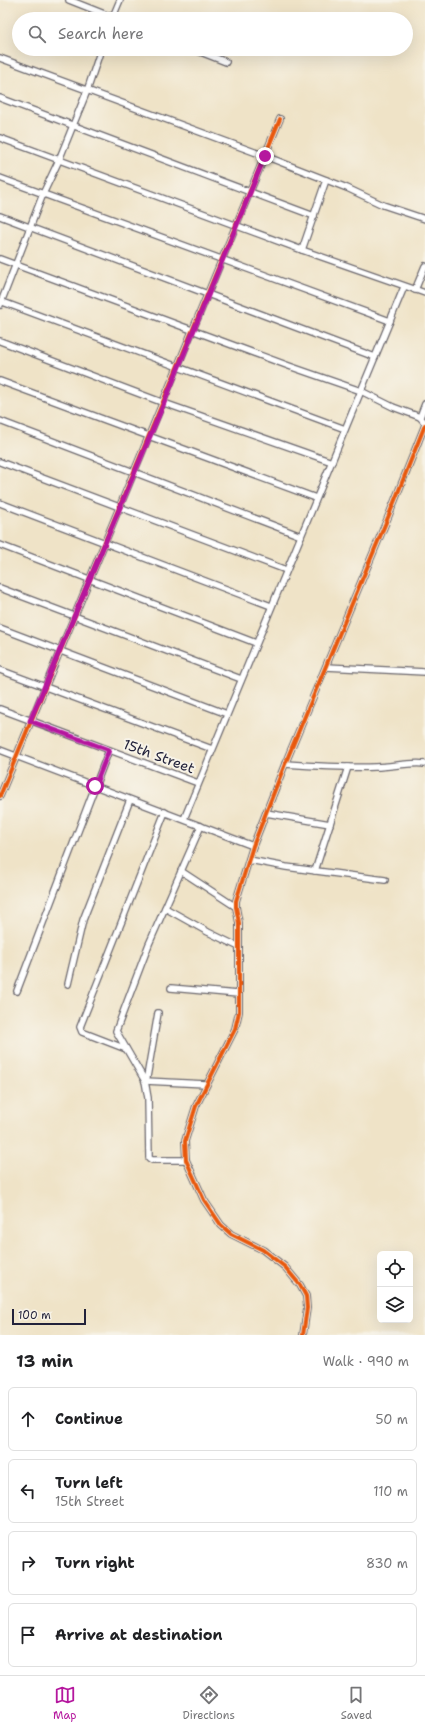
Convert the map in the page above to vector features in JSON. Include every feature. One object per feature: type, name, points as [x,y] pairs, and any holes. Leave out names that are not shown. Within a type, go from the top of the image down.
[{"type":"street","points":[[69,0],[99,12]]},
{"type":"street","points":[[116,12],[120,0]]},
{"type":"street","points":[[98,56],[73,125],[43,194],[1,302],[345,429]]},
{"type":"street","points":[[211,56],[226,62]]},
{"type":"street","points":[[0,58],[265,156],[347,188],[383,205],[425,218]]},
{"type":"street","points":[[0,98],[314,216]]},
{"type":"street","points":[[0,794],[164,403],[280,119]]},
{"type":"street","points":[[0,138],[302,250],[404,287],[425,293]]},
{"type":"street","points":[[0,178],[390,321]]},
{"type":"street","points":[[302,250],[326,180]]},
{"type":"street","points":[[0,216],[375,357]]},
{"type":"street","points":[[0,259],[361,391],[393,407],[420,417],[425,424],[389,515],[285,764],[253,846],[237,895],[236,908],[239,923],[239,1012],[235,1029],[196,1106],[185,1141],[186,1160],[204,1200],[222,1225],[230,1234],[263,1250],[285,1267],[300,1285],[306,1296],[307,1308],[303,1335]]},
{"type":"street","points":[[415,290],[425,266]]},
{"type":"street","points":[[184,819],[404,287]]},
{"type":"street","points":[[0,341],[164,403],[332,462]]},
{"type":"street","points":[[0,381],[149,438],[316,498]]},
{"type":"street","points":[[420,417],[425,404]]},
{"type":"street","points":[[0,421],[301,536]]},
{"type":"street","points":[[0,462],[286,570]]},
{"type":"street","points":[[0,502],[272,606]]},
{"type":"street","points":[[0,545],[256,643]]},
{"type":"street","points":[[0,588],[241,679]]},
{"type":"street","points":[[0,628],[227,714]]},
{"type":"street","points":[[326,667],[425,672]]},
{"type":"street","points":[[0,670],[212,749]]},
{"type":"street","name":"15th Street","points":[[0,709],[198,783]]},
{"type":"street","points":[[0,750],[253,846]]},
{"type":"street","points":[[17,991],[109,750]]},
{"type":"street","points":[[285,764],[348,767],[377,767],[413,763],[425,764]]},
{"type":"street","points":[[315,871],[348,767]]},
{"type":"street","points":[[68,984],[83,920],[130,800]]},
{"type":"street","points":[[126,1049],[82,1032],[80,1028],[165,812]]},
{"type":"street","points":[[266,813],[330,824]]},
{"type":"street","points":[[186,1160],[152,1160],[149,1158],[148,1098],[145,1081],[116,1031],[165,908],[200,826]]},
{"type":"street","points":[[249,860],[315,871],[385,880]]},
{"type":"street","points":[[181,871],[236,908]]},
{"type":"street","points":[[165,908],[239,948]]},
{"type":"street","points":[[171,988],[238,994]]},
{"type":"street","points":[[145,1081],[147,1077],[158,1013]]},
{"type":"street","points":[[145,1081],[206,1084]]},
{"type":"cycle path","points":[[0,796],[280,119]]},
{"type":"cycle path","points":[[303,1335],[307,1308],[306,1296],[300,1285],[285,1267],[263,1250],[231,1234],[221,1225],[204,1200],[186,1160],[185,1141],[196,1106],[235,1029],[239,1012],[239,923],[236,901],[253,846],[285,764],[425,425]]},
{"type":"route","points":[[95,786],[109,750],[30,721],[164,403],[265,156]]}]
